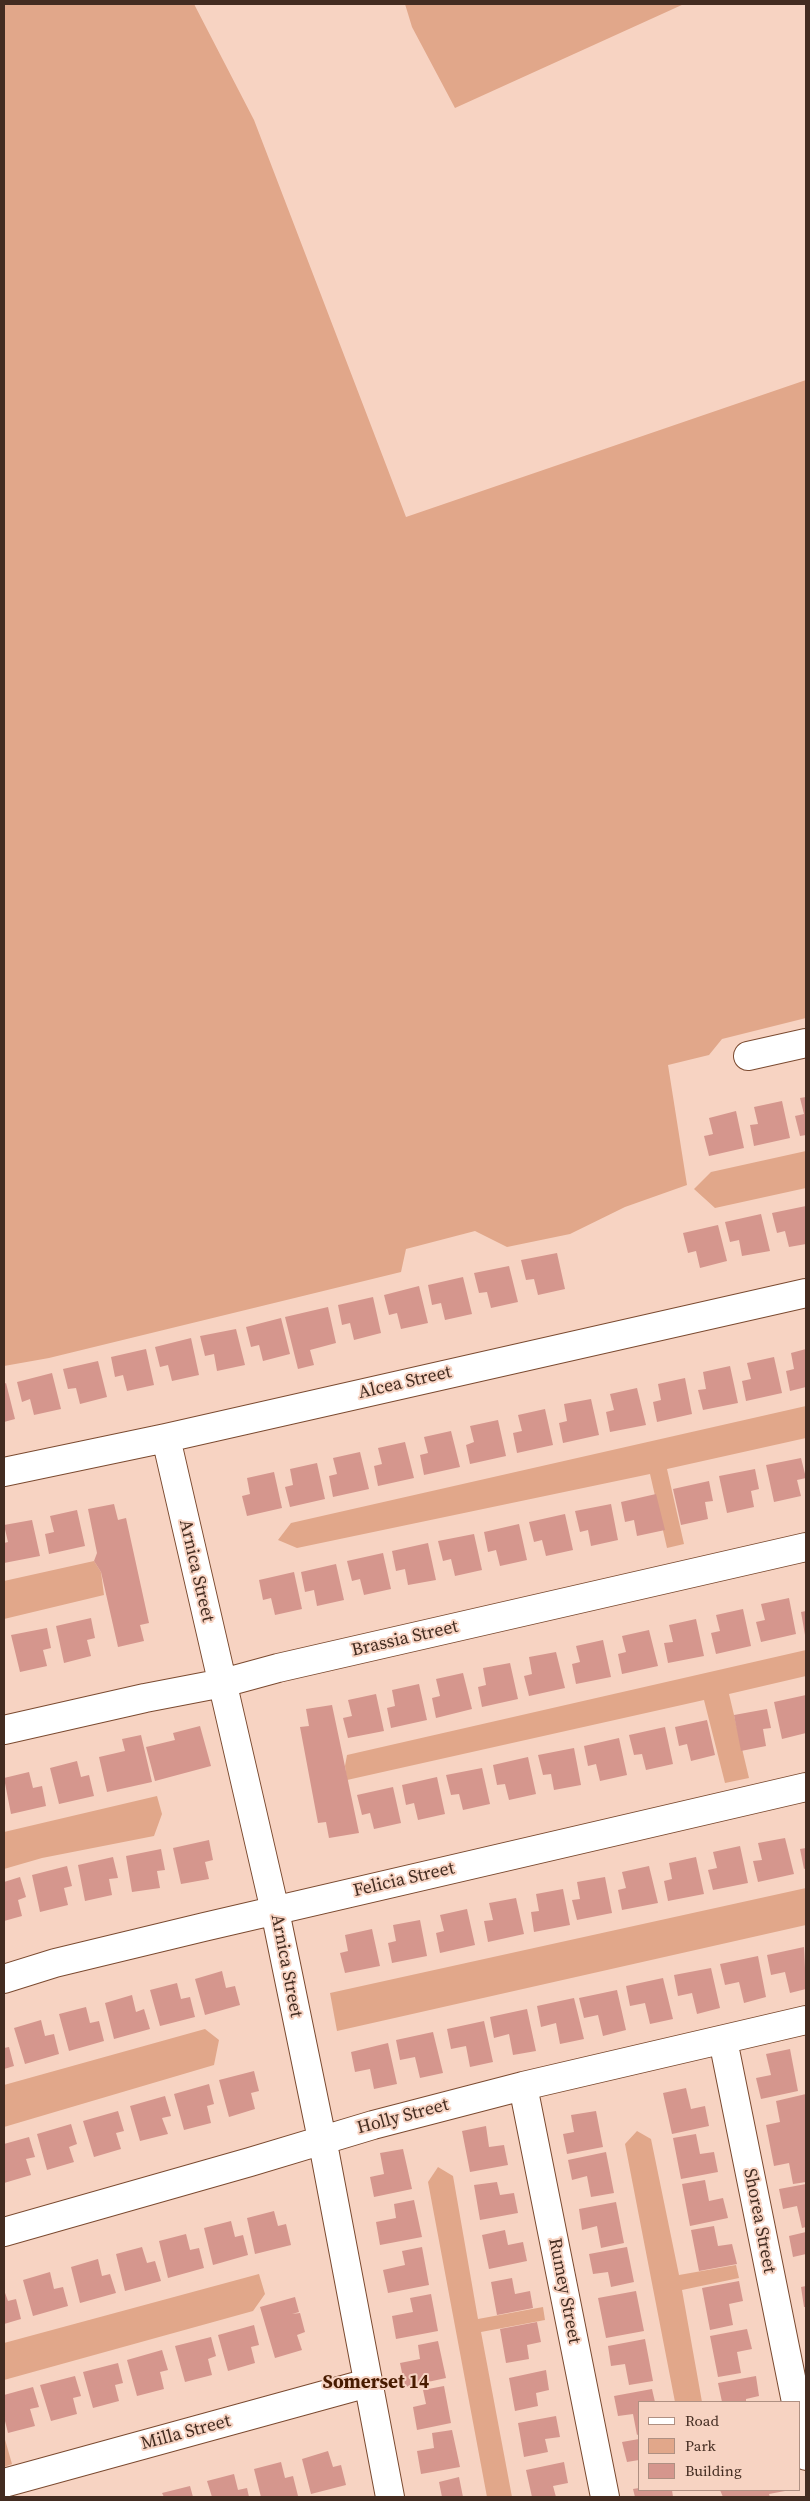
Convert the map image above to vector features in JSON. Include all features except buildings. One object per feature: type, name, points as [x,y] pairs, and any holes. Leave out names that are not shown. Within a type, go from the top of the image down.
[{"type":"street","points":[[748,1056],[806,1043]]},
{"type":"street","name":"Alcea Street","points":[[4,1472],[166,1438],[806,1293]]},
{"type":"street","name":"Arnica Street","points":[[166,1438],[275,1911],[390,2497]]},
{"type":"street","name":"Brassia Street","points":[[4,1730],[145,1698],[222,1683],[806,1547]]},
{"type":"street","name":"Felicia Street","points":[[4,1979],[74,1958],[806,1787]]},
{"type":"street","name":"Holly Street","points":[[4,2232],[321,2140],[523,2086],[806,2020]]},
{"type":"street","name":"Shorea Street","points":[[723,2040],[796,2401]]},
{"type":"street","name":"Rumey Street","points":[[523,2086],[605,2497]]},
{"type":"street","name":"Milla Street","points":[[4,2483],[368,2383]]},
{"type":"street","points":[[800,2423],[806,2456]]},
{"type":"green space","points":[[4,4],[194,4],[254,120],[406,517],[806,380],[806,1018],[722,1039],[709,1055],[668,1065],[687,1185],[625,1207],[570,1234],[507,1247],[475,1231],[406,1249],[401,1272],[49,1358],[4,1366]]},
{"type":"green space","points":[[405,4],[684,4],[455,108],[412,27]]},
{"type":"green space","points":[[806,1151],[806,1188],[715,1208],[694,1189],[711,1172]]},
{"type":"green space","points":[[806,1406],[806,1438],[667,1469],[684,1544],[667,1548],[650,1474],[297,1548],[278,1540],[291,1523]]},
{"type":"green space","points":[[94,1561],[101,1572],[104,1595],[4,1619],[4,1581]]},
{"type":"green space","points":[[806,1650],[806,1676],[729,1694],[749,1778],[725,1783],[704,1700],[347,1780],[345,1766],[347,1755]]},
{"type":"green space","points":[[157,1796],[162,1814],[154,1836],[42,1858],[4,1869],[4,1832]]},
{"type":"green space","points":[[806,1888],[806,1925],[337,2031],[330,1993]]},
{"type":"green space","points":[[205,2029],[219,2040],[214,2065],[4,2127],[4,2085]]},
{"type":"green space","points":[[637,2131],[651,2139],[679,2275],[736,2265],[739,2278],[682,2290],[702,2401],[675,2401],[625,2144]]},
{"type":"green space","points":[[438,2167],[453,2176],[478,2319],[543,2307],[545,2320],[481,2332],[512,2497],[487,2497],[428,2182]]},
{"type":"green space","points":[[259,2274],[265,2294],[253,2311],[4,2380],[4,2343]]},
{"type":"green space","points":[[4,2436],[12,2464],[4,2467]]},
{"type":"district","name":"Somerset 14","points":[[376,2383]]}]
